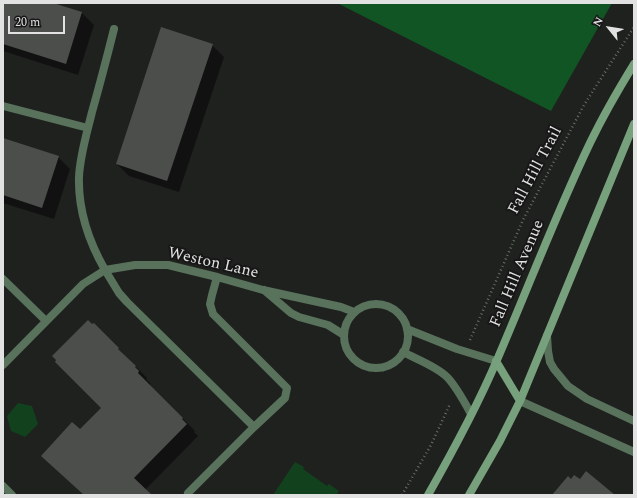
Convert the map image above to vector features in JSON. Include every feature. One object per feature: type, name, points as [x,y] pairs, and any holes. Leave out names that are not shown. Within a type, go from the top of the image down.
[{"type":"main road","name":"Fall Hill Avenue","points":[[428,495],[472,414],[590,142],[634,64]]},
{"type":"main road","points":[[469,495],[500,441],[520,401],[634,124]]},
{"type":"main road","points":[[496,361],[520,401]]},
{"type":"street","points":[[114,29],[82,155],[79,178],[81,202],[87,232],[96,255],[119,293],[254,428]]},
{"type":"street","points":[[3,106],[88,128]]},
{"type":"street","name":"Weston Lane","points":[[3,365],[83,284],[105,270],[135,265],[168,265],[263,290],[341,307],[354,312]]},
{"type":"street","points":[[188,493],[285,398],[287,388],[213,314],[210,304],[216,277]]},
{"type":"street","points":[[3,279],[46,321]]},
{"type":"street","name":"Weston Lane","points":[[263,290],[290,313],[328,325],[344,335]]},
{"type":"street","points":[[371,304],[381,304],[390,307],[398,313],[407,329],[406,345],[396,360],[387,365],[376,367],[366,366],[357,362],[345,345],[345,326],[349,319],[354,312],[371,304]]},
{"type":"street","points":[[407,329],[457,349],[496,361]]},
{"type":"street","points":[[547,336],[550,362],[568,386],[577,393],[597,404],[634,421]]},
{"type":"street","points":[[402,352],[429,364],[447,377],[462,397],[472,414]]},
{"type":"street","points":[[520,401],[634,452]]},
{"type":"street","points":[[3,486],[12,495]]},
{"type":"path","name":"Fall Hill Trail","points":[[473,333],[523,220],[584,105],[634,27]]},
{"type":"path","points":[[402,495],[431,445],[452,401]]},
{"type":"green space","points":[[337,3],[612,3],[551,111]]},
{"type":"green space","points":[[18,403],[32,406],[38,424],[25,437],[11,431],[7,416]]},
{"type":"green space","points":[[295,462],[304,467],[303,469],[327,486],[329,484],[339,491],[336,495],[273,495]]},
{"type":"building","points":[[3,3],[53,3],[82,12],[66,64],[3,44]]},
{"type":"building","points":[[161,27],[213,44],[167,181],[116,164]]},
{"type":"building","points":[[3,138],[59,156],[42,208],[3,195]]},
{"type":"building","points":[[88,320],[92,324],[94,323],[119,348],[118,349],[136,366],[135,367],[139,371],[138,373],[183,418],[182,419],[187,424],[134,478],[152,495],[84,495],[41,456],[72,422],[80,429],[101,408],[55,362],[56,360],[52,356]]},
{"type":"building","points":[[586,471],[615,495],[552,495],[568,476],[571,479],[574,475],[580,479]]}]
